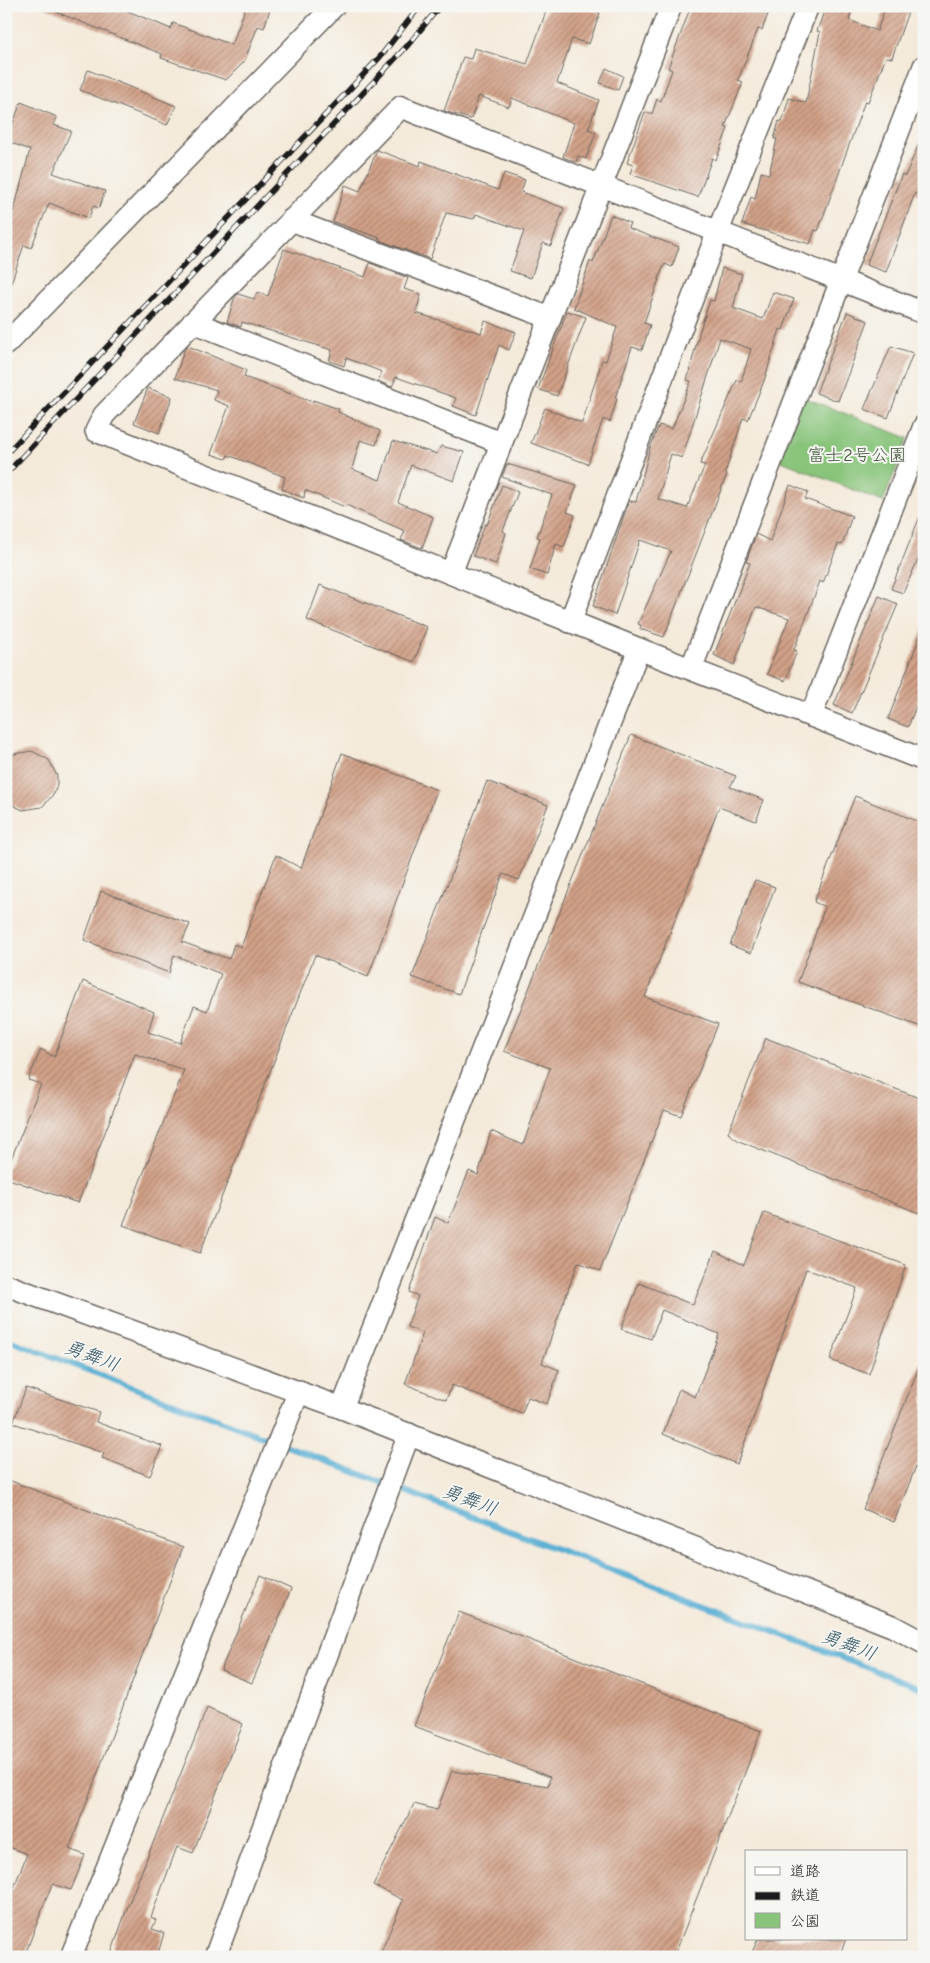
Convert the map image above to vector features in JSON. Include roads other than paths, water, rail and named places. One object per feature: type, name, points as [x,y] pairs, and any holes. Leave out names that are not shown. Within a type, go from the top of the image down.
[{"type":"street","points":[[6,344],[334,6]]},
{"type":"street","points":[[451,573],[671,6]]},
{"type":"street","points":[[570,622],[718,231],[808,6]]},
{"type":"street","points":[[691,669],[924,66]]},
{"type":"street","points":[[924,313],[401,106],[104,415],[96,431],[570,622],[924,760]]},
{"type":"street","points":[[292,220],[550,318]]},
{"type":"street","points":[[192,322],[501,443]]},
{"type":"street","points":[[811,716],[924,426]]},
{"type":"street","points":[[342,1408],[639,649]]},
{"type":"street","points":[[6,1286],[299,1391],[892,1626],[924,1642]]},
{"type":"street","points":[[72,1957],[299,1391]]},
{"type":"street","points":[[215,1957],[409,1434]]},
{"type":"street","points":[[892,1626],[924,1633]]},
{"type":"waterway","name":"勇舞川","points":[[6,1339],[924,1689]]},
{"type":"railway","points":[[6,454],[380,57],[420,6]]},
{"type":"railway","points":[[6,474],[408,45],[440,6]]},
{"type":"park label","name":"富士2号公園","points":[[857,455]]}]
